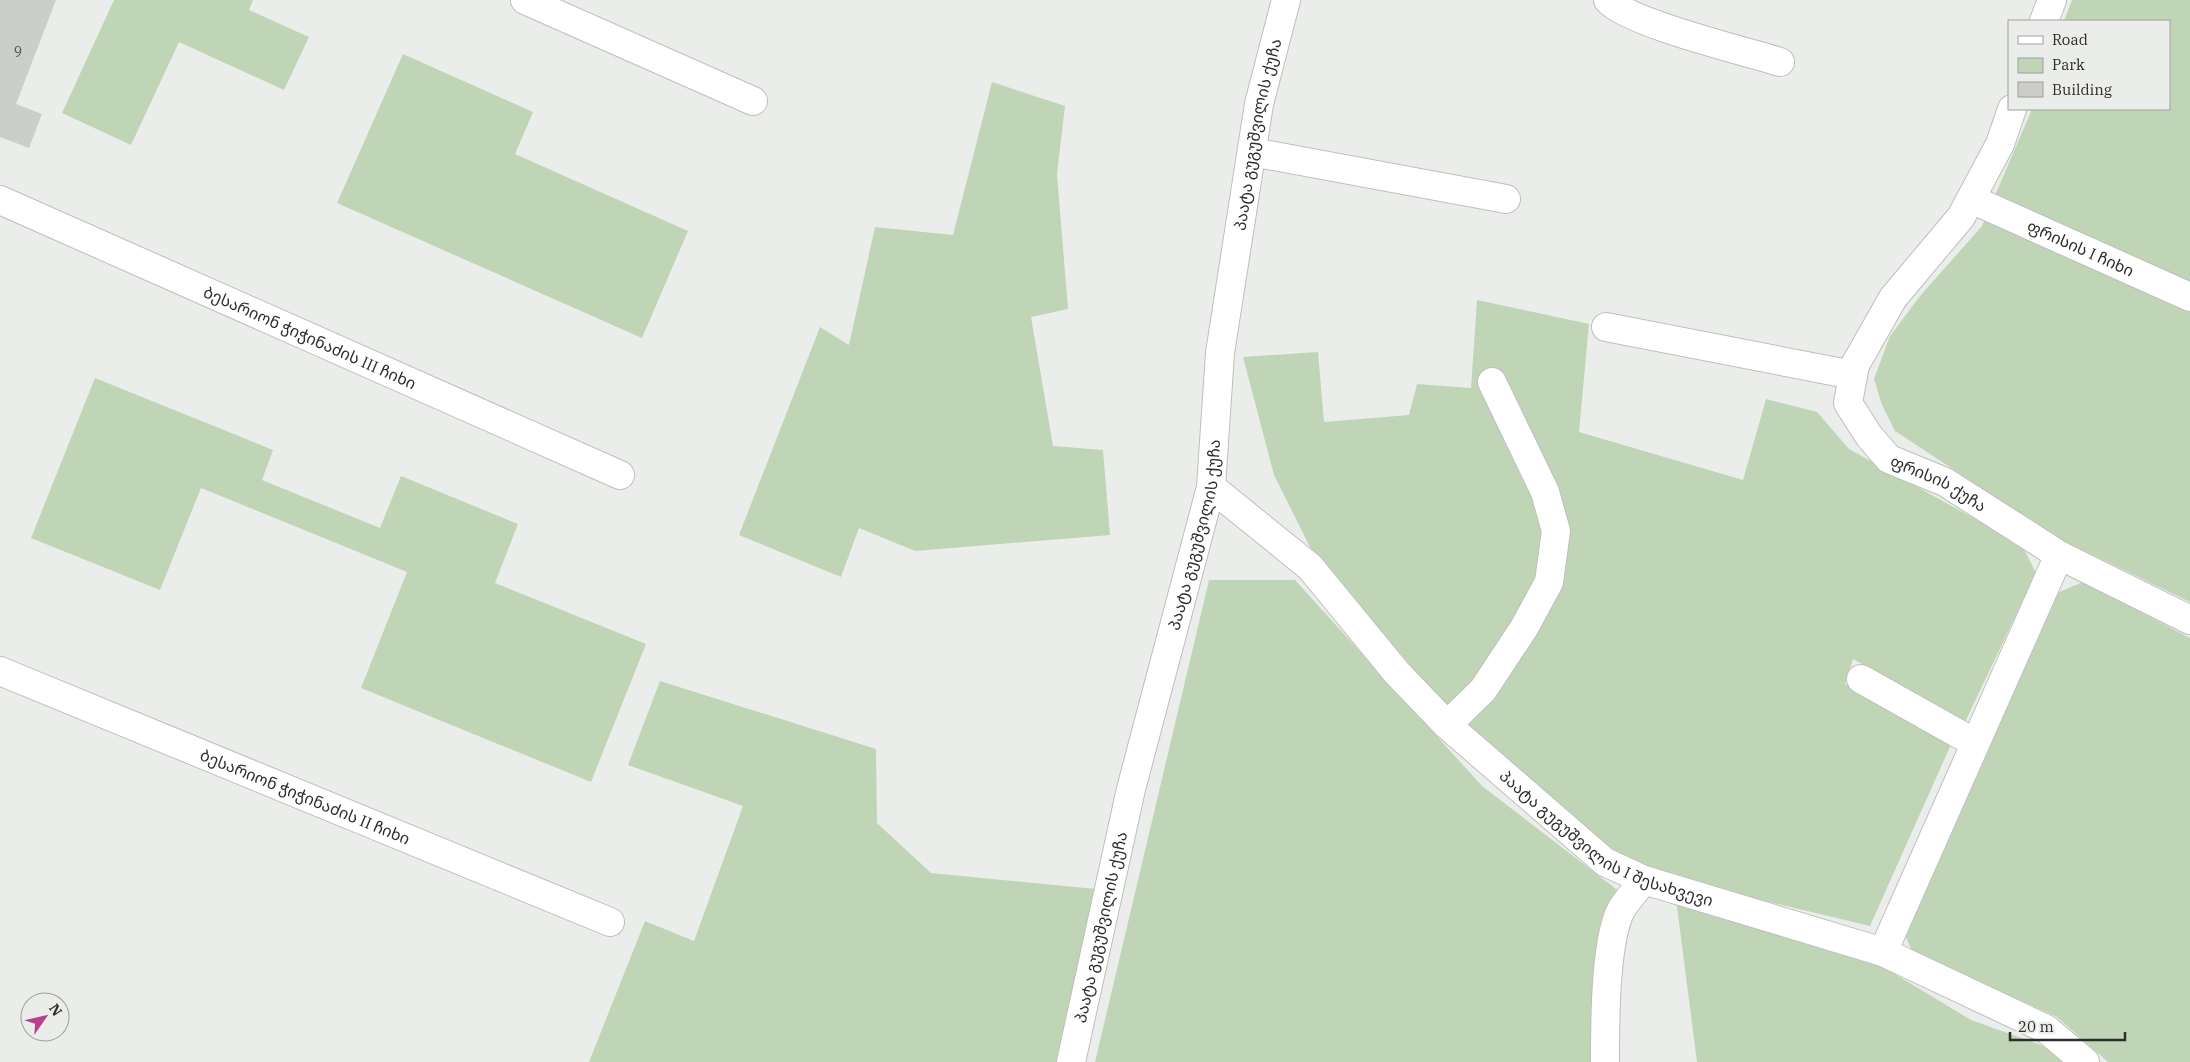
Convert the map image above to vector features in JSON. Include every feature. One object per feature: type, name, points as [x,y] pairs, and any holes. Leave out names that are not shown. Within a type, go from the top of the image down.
[{"type":"street","points":[[525,0],[753,102]]},
{"type":"street","name":"პაატა გუგუშვილის ქუჩა","points":[[1071,1062],[1131,789],[1212,487],[1220,353],[1259,104],[1286,0]]},
{"type":"street","points":[[1608,0],[1613,6],[1637,19],[1780,62]]},
{"type":"street","points":[[2044,20],[2052,0]]},
{"type":"street","name":"ფრისის ქუჩა","points":[[2012,110],[2000,144],[1961,217],[1894,298],[1855,365],[1848,403],[1869,436],[1889,458],[1945,482],[2059,555],[2190,620]]},
{"type":"street","points":[[1252,152],[1506,199]]},
{"type":"street","name":"ფრისის I ჩიხი","points":[[1971,199],[2190,297]]},
{"type":"street","name":"ბესარიონ ჭიჭინაძის III ჩიხი","points":[[2,206],[620,476]]},
{"type":"street","points":[[1606,327],[1853,376]]},
{"type":"street","points":[[1447,725],[1483,690],[1524,628],[1549,582],[1556,531],[1545,492],[1492,382]]},
{"type":"street","name":"პაატა გუგუშვილის I შესახვევი","points":[[1212,487],[1310,567],[1397,672],[1447,725],[1485,760],[1605,862],[1644,880],[1882,952],[2046,1029],[2085,1062]]},
{"type":"street","points":[[1882,952],[2059,555]]},
{"type":"street","name":"ბესარიონ ჭიჭინაძის II ჩიხი","points":[[0,672],[610,922]]},
{"type":"street","points":[[1860,679],[1976,743]]},
{"type":"street","points":[[1605,1062],[1605,1031],[1611,949],[1620,913],[1644,880]]},
{"type":"green space","points":[[114,0],[253,0],[249,10],[309,37],[284,90],[179,42],[131,145],[62,113]]},
{"type":"green space","points":[[2072,0],[2190,0],[2190,602],[2058,538],[1895,431],[1882,405],[1874,379],[1890,336],[1920,296],[1982,226],[2032,110],[2170,110],[2170,20],[2064,20]]},
{"type":"green space","points":[[403,54],[533,112],[515,154],[688,231],[642,338],[337,203]]},
{"type":"green space","points":[[992,82],[1065,106],[1057,174],[1068,309],[1031,317],[1053,446],[1103,450],[1110,535],[915,551],[859,528],[841,577],[739,535],[820,327],[849,345],[875,227],[953,235]]},
{"type":"green space","points":[[1477,300],[1589,324],[1579,432],[1743,480],[1766,399],[1817,412],[1849,449],[2022,545],[2036,573],[1965,722],[1853,659],[1845,684],[1953,740],[1870,926],[1669,878],[1614,855],[1454,716],[1312,551],[1274,475],[1243,357],[1318,352],[1324,422],[1409,415],[1417,384],[1471,388]]},
{"type":"green space","points":[[95,378],[273,450],[262,480],[380,528],[401,476],[518,524],[495,583],[646,644],[591,782],[361,688],[407,572],[201,488],[160,590],[31,538]]},
{"type":"green space","points":[[1209,580],[1295,580],[1482,786],[1620,892],[1592,1062],[1095,1062]]},
{"type":"green space","points":[[2083,582],[2190,638],[2190,1062],[2108,1062],[2057,1017],[1912,951],[1905,935],[2059,592]]},
{"type":"green space","points":[[660,681],[876,749],[877,823],[931,873],[1096,889],[1060,1062],[589,1062],[645,921],[694,941],[743,806],[628,765]]},
{"type":"green space","points":[[1676,899],[1880,965],[1971,1020],[2049,1048],[2064,1062],[1697,1062]]},
{"type":"building","points":[[0,0],[56,0],[16,104],[42,114],[29,148],[0,137]]}]
